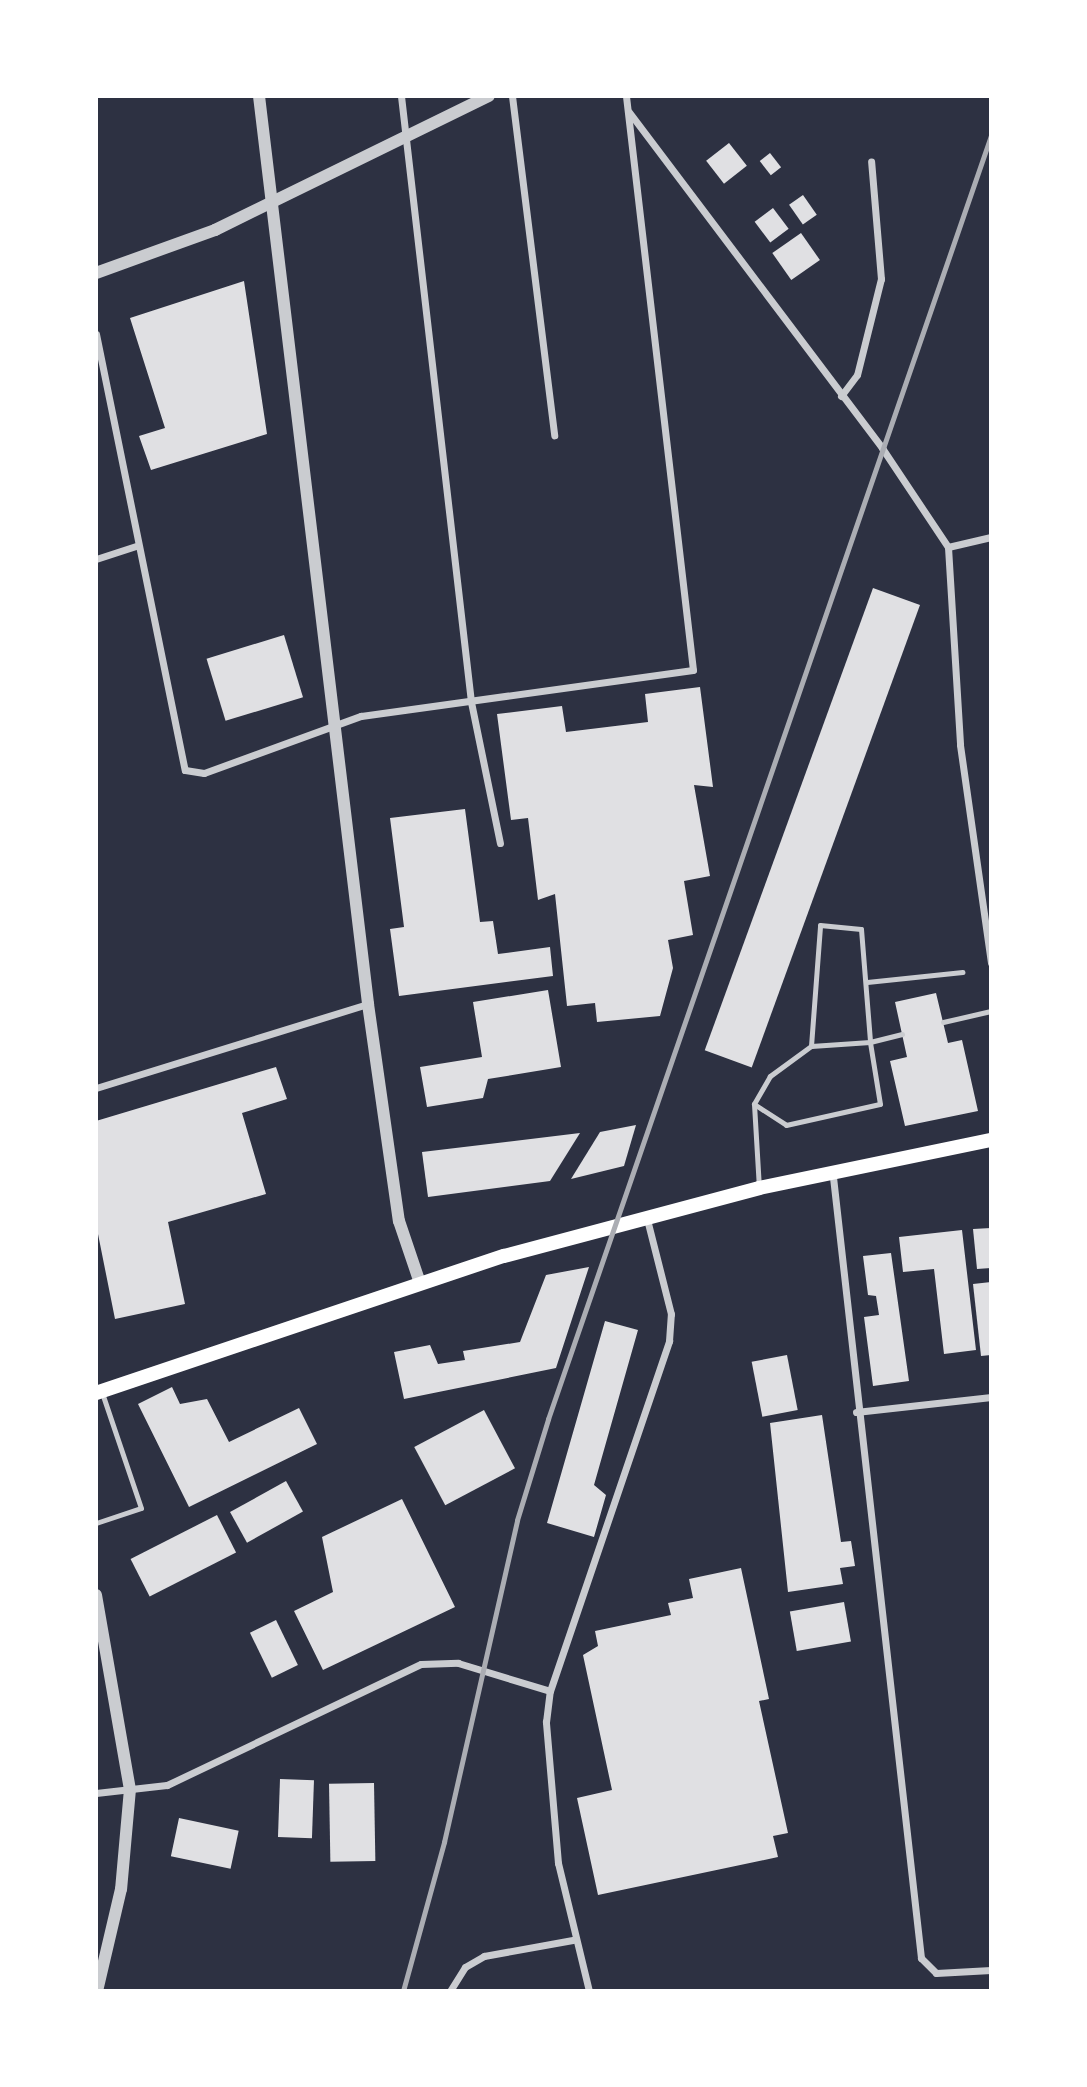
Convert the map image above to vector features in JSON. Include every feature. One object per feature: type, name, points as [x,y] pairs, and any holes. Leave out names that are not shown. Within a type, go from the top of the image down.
[{"type":"main road","points":[[99,1392],[419,1280],[759,1188],[833,1177],[991,1140]]},
{"type":"street","points":[[259,96],[368,1003],[399,1221],[419,1280]]},
{"type":"street","points":[[401,96],[471,702],[500,843]]},
{"type":"street","points":[[96,273],[215,230],[489,96]]},
{"type":"street","points":[[512,96],[554,435]]},
{"type":"street","points":[[96,334],[136,546],[185,770],[204,773],[334,730],[361,716],[693,670],[629,111],[625,96]]},
{"type":"street","points":[[629,111],[841,396],[948,547],[960,746],[991,963]]},
{"type":"street","points":[[841,396],[857,375],[881,278],[871,161]]},
{"type":"street","points":[[948,547],[991,537]]},
{"type":"street","points":[[96,559],[136,546]]},
{"type":"street","points":[[96,1088],[368,1003]]},
{"type":"street","points":[[833,1177],[856,1412],[921,1958],[931,1970],[991,1970]]},
{"type":"street","points":[[589,1991],[573,1940],[547,1755],[550,1690],[670,1341],[671,1314],[647,1219]]},
{"type":"street","points":[[856,1412],[991,1397]]},
{"type":"street","points":[[96,1595],[130,1789],[121,1889],[97,1991]]},
{"type":"street","points":[[96,1793],[167,1785],[421,1664],[458,1663],[550,1690]]},
{"type":"street","points":[[450,1991],[465,1967],[484,1956],[573,1940]]},
{"type":"lane","points":[[754,1104],[786,1125],[880,1104],[870,1042],[861,929],[820,925],[811,1046]]},
{"type":"lane","points":[[867,982],[962,972]]},
{"type":"lane","points":[[943,1022],[991,1011]]},
{"type":"lane","points":[[759,1188],[754,1104],[770,1076],[811,1046],[870,1042],[902,1034]]},
{"type":"lane","points":[[96,1523],[141,1508],[99,1392]]},
{"type":"building","points":[[729,143],[747,166],[724,184],[706,161]]},
{"type":"building","points":[[770,153],[781,167],[771,175],[760,161]]},
{"type":"building","points":[[803,195],[817,215],[803,224],[789,205]]},
{"type":"building","points":[[773,208],[789,229],[770,243],[755,222]]},
{"type":"building","points":[[801,233],[820,260],[791,280],[772,253]]},
{"type":"building","points":[[244,281],[267,434],[151,470],[139,436],[165,428],[130,318]]},
{"type":"building","points":[[873,588],[920,605],[752,1067],[705,1050]]},
{"type":"building","points":[[284,635],[303,697],[226,721],[207,659]]},
{"type":"building","points":[[700,687],[713,787],[694,785],[710,876],[684,881],[693,935],[668,940],[673,968],[660,1016],[597,1022],[595,1003],[567,1006],[555,894],[538,900],[528,818],[511,820],[497,714],[562,706],[566,732],[648,722],[645,694]]},
{"type":"building","points":[[465,809],[480,922],[493,921],[498,954],[550,947],[553,976],[399,996],[390,929],[404,927],[390,818]]},
{"type":"building","points":[[548,990],[561,1067],[488,1079],[483,1098],[427,1107],[420,1067],[482,1057],[473,1002]]},
{"type":"building","points":[[936,993],[948,1043],[962,1040],[978,1111],[905,1126],[890,1061],[907,1057],[895,1002]]},
{"type":"building","points":[[276,1067],[287,1099],[242,1113],[266,1194],[168,1222],[185,1304],[115,1319],[96,1224],[96,1121]]},
{"type":"building","points":[[636,1125],[624,1166],[571,1179],[600,1132]]},
{"type":"building","points":[[580,1133],[550,1181],[428,1197],[422,1152]]},
{"type":"building","points":[[991,1228],[991,1268],[977,1269],[973,1229]]},
{"type":"building","points":[[962,1230],[976,1350],[944,1354],[934,1269],[903,1272],[899,1237]]},
{"type":"building","points":[[891,1253],[909,1381],[873,1386],[864,1317],[879,1315],[876,1296],[868,1295],[863,1256]]},
{"type":"building","points":[[589,1267],[556,1368],[404,1399],[394,1352],[430,1345],[438,1364],[465,1360],[463,1351],[520,1342],[546,1275]]},
{"type":"building","points":[[991,1282],[991,1355],[981,1356],[973,1284]]},
{"type":"building","points":[[605,1321],[638,1330],[594,1485],[606,1495],[594,1537],[547,1523]]},
{"type":"building","points":[[787,1355],[798,1410],[762,1417],[752,1362]]},
{"type":"building","points":[[172,1387],[180,1404],[207,1399],[229,1442],[299,1408],[317,1444],[189,1507],[138,1404]]},
{"type":"building","points":[[484,1410],[515,1468],[445,1505],[414,1447]]},
{"type":"building","points":[[822,1415],[841,1542],[851,1541],[855,1566],[840,1568],[843,1584],[788,1592],[770,1423]]},
{"type":"building","points":[[286,1481],[303,1512],[247,1543],[230,1512]]},
{"type":"building","points":[[402,1499],[455,1607],[323,1670],[294,1611],[333,1592],[322,1537]]},
{"type":"building","points":[[217,1515],[236,1552],[150,1596],[131,1559]]},
{"type":"building","points":[[741,1568],[769,1699],[759,1701],[788,1833],[773,1836],[778,1857],[598,1895],[577,1798],[612,1790],[583,1655],[598,1646],[595,1631],[671,1615],[668,1603],[693,1598],[689,1579]]},
{"type":"building","points":[[844,1602],[851,1641],[797,1651],[790,1612]]},
{"type":"building","points":[[276,1620],[298,1665],[272,1678],[250,1633]]},
{"type":"building","points":[[280,1779],[314,1780],[312,1838],[278,1837]]},
{"type":"building","points":[[374,1783],[375,1861],[330,1862],[329,1784]]},
{"type":"building","points":[[179,1818],[239,1831],[231,1869],[171,1856]]},
{"type":"railway","points":[[403,1991],[444,1842],[517,1520],[548,1419],[991,135]]}]
